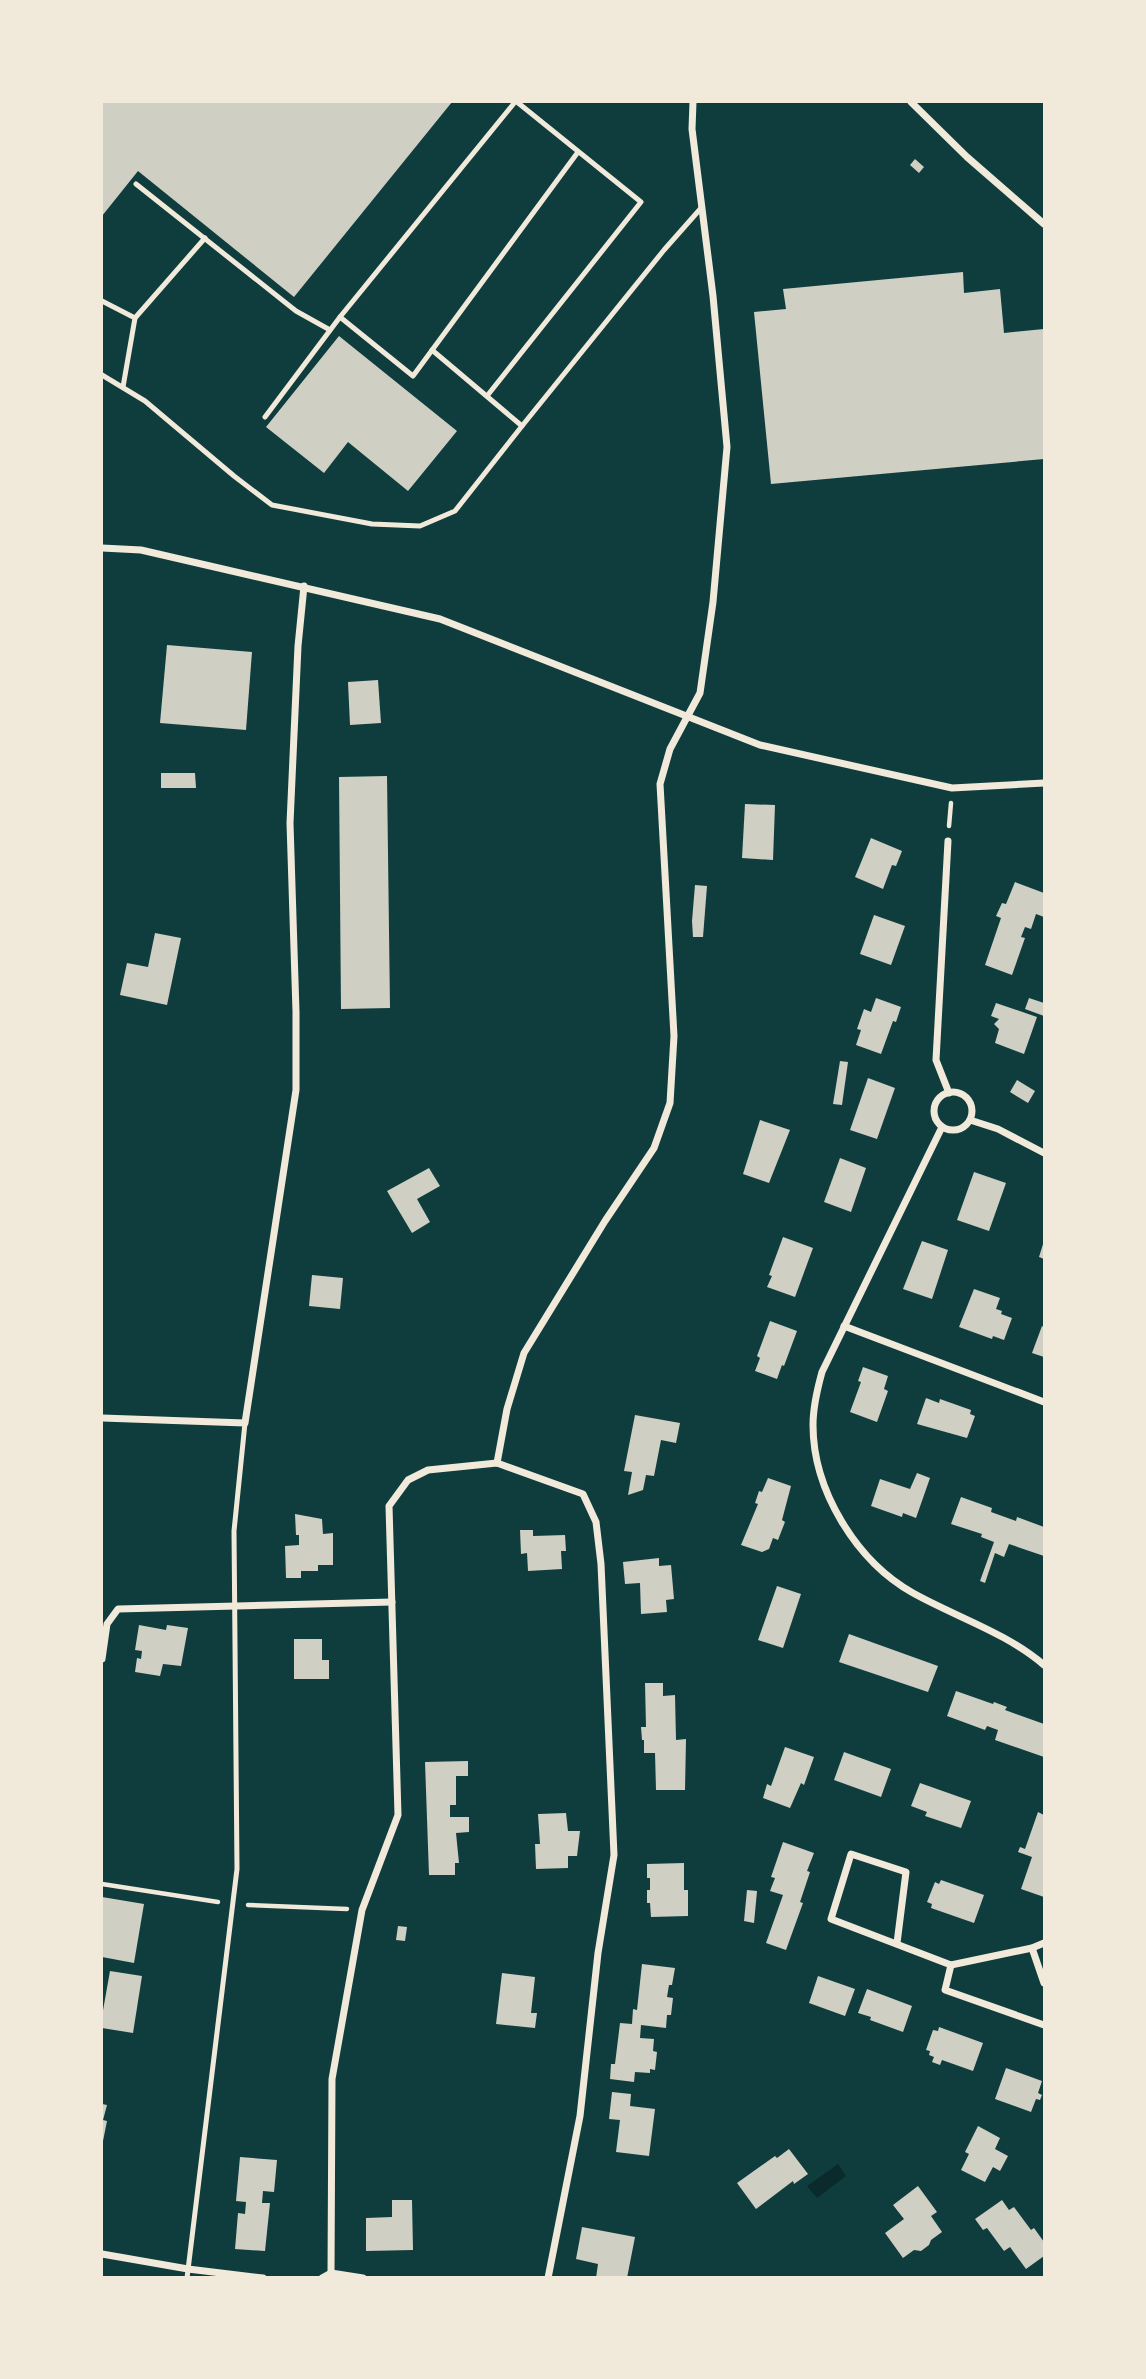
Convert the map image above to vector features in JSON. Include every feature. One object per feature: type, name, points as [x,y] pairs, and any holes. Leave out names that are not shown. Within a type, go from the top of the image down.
[{"type":"street","points":[[497,1463],[507,1409],[524,1353],[597,1233],[654,1148],[670,1103],[673,1023],[660,785],[670,749],[690,717],[700,694],[708,641],[727,447],[713,296],[692,129],[693,102]]},
{"type":"street","points":[[911,102],[967,157],[1045,224]]},
{"type":"street","points":[[102,548],[141,550],[440,619],[760,745],[952,788],[1045,783]]},
{"type":"street","points":[[102,1418],[246,1423],[296,1090],[290,823],[298,646],[304,586]]},
{"type":"street","points":[[948,841],[936,1060],[949,1093]]},
{"type":"street","points":[[949,1093],[967,1097],[972,1108],[970,1120],[958,1130],[942,1127],[937,1122],[934,1110],[938,1099],[949,1093]]},
{"type":"street","points":[[970,1120],[998,1129],[1045,1153]]},
{"type":"street","points":[[942,1127],[822,1372],[815,1396],[813,1427],[819,1465],[833,1503],[859,1548],[886,1574],[911,1592],[999,1636],[1045,1665]]},
{"type":"street","points":[[844,1326],[1045,1402]]},
{"type":"street","points":[[331,2273],[332,2079],[362,1910],[398,1815],[389,1506],[408,1480],[428,1470],[497,1463],[583,1494],[596,1522],[601,1564],[614,1855],[598,1953],[580,2116],[548,2277]]},
{"type":"street","points":[[102,1659],[107,1624],[118,1609],[392,1602]]},
{"type":"street","points":[[897,1943],[906,1872],[851,1854],[831,1919],[951,1965],[1045,1943]]},
{"type":"street","points":[[1032,1948],[1045,1983]]},
{"type":"street","points":[[951,1965],[945,1990],[1045,2025]]},
{"type":"street","points":[[102,2254],[188,2273],[263,2277]]},
{"type":"street","points":[[322,2277],[331,2273],[363,2277]]},
{"type":"lane","points":[[265,417],[340,317],[516,102],[641,202],[487,397]]},
{"type":"lane","points":[[340,317],[413,376],[578,152]]},
{"type":"lane","points":[[136,184],[296,311],[330,330]]},
{"type":"lane","points":[[102,375],[145,401],[272,505],[372,524],[420,526],[455,511],[664,250],[702,207]]},
{"type":"lane","points":[[122,387],[135,318],[205,238]]},
{"type":"lane","points":[[102,301],[135,318]]},
{"type":"lane","points":[[432,350],[522,426]]},
{"type":"lane","points":[[188,2273],[237,1868],[233,1531],[246,1423]]},
{"type":"path","points":[[948,841],[952,788]]},
{"type":"water","points":[[838,2164],[846,2176],[817,2198],[807,2186]]},
{"type":"building","points":[[102,102],[452,102],[294,297],[138,171],[102,216]]},
{"type":"building","points":[[915,159],[924,167],[919,173],[910,165]]},
{"type":"building","points":[[963,272],[964,293],[1000,289],[1004,333],[1044,329],[1044,459],[771,484],[754,312],[786,309],[783,289]]},
{"type":"building","points":[[339,336],[457,431],[408,491],[348,442],[324,473],[266,427]]},
{"type":"building","points":[[167,645],[252,652],[246,730],[160,723]]},
{"type":"building","points":[[378,680],[381,723],[350,725],[348,682]]},
{"type":"building","points":[[161,773],[195,773],[196,788],[161,788]]},
{"type":"building","points":[[387,776],[390,1008],[341,1009],[339,777]]},
{"type":"building","points":[[745,804],[775,805],[773,860],[742,858]]},
{"type":"building","points":[[871,838],[902,851],[896,866],[892,865],[883,889],[855,877]]},
{"type":"building","points":[[1015,882],[1044,893],[1044,917],[1036,914],[1031,929],[1025,927],[1021,937],[1025,938],[1012,975],[985,965],[1001,918],[996,916],[1002,903],[1006,904]]},
{"type":"building","points":[[695,885],[707,886],[703,937],[693,937]]},
{"type":"building","points":[[874,915],[905,926],[891,965],[860,954]]},
{"type":"building","points":[[155,933],[181,938],[167,1005],[120,995],[127,963],[148,967]]},
{"type":"building","points":[[876,998],[901,1007],[881,1054],[856,1045],[861,1030],[857,1029],[864,1009],[871,1012]]},
{"type":"building","points":[[1029,998],[1044,1003],[1044,1016],[1025,1009]]},
{"type":"building","points":[[996,1003],[1037,1017],[1024,1054],[995,1043],[999,1029],[994,1024],[999,1019],[991,1016]]},
{"type":"building","points":[[840,1061],[848,1062],[842,1105],[833,1104]]},
{"type":"building","points":[[868,1078],[895,1088],[877,1139],[850,1130]]},
{"type":"building","points":[[1017,1080],[1035,1091],[1028,1103],[1010,1092]]},
{"type":"building","points":[[760,1120],[790,1130],[769,1183],[743,1174]]},
{"type":"building","points":[[840,1158],[866,1168],[851,1212],[824,1202]]},
{"type":"building","points":[[429,1168],[440,1186],[417,1199],[430,1222],[412,1233],[387,1191]]},
{"type":"building","points":[[974,1172],[1006,1183],[989,1231],[957,1220]]},
{"type":"building","points":[[783,1237],[813,1248],[795,1297],[767,1287]]},
{"type":"building","points":[[922,1241],[948,1250],[932,1299],[903,1289]]},
{"type":"building","points":[[1044,1241],[1044,1259],[1039,1257]]},
{"type":"building","points":[[312,1275],[343,1278],[340,1309],[309,1306]]},
{"type":"building","points":[[974,1289],[1000,1298],[996,1309],[1012,1318],[1004,1340],[993,1336],[992,1339],[959,1327]]},
{"type":"building","points":[[770,1321],[797,1331],[777,1379],[755,1371],[760,1358],[757,1356]]},
{"type":"building","points":[[1042,1326],[1044,1327],[1044,1357],[1032,1353]]},
{"type":"building","points":[[863,1367],[888,1376],[884,1389],[888,1391],[877,1422],[850,1412],[861,1382],[858,1381]]},
{"type":"building","points":[[926,1398],[939,1403],[940,1399],[971,1410],[970,1414],[975,1416],[967,1438],[917,1424]]},
{"type":"building","points":[[635,1415],[680,1423],[676,1443],[661,1440],[654,1476],[646,1475],[643,1490],[628,1495],[632,1472],[624,1471]]},
{"type":"building","points":[[917,1473],[930,1478],[916,1518],[903,1513],[902,1517],[871,1506],[880,1479],[910,1489]]},
{"type":"building","points":[[768,1478],[791,1486],[782,1520],[785,1522],[778,1540],[773,1538],[769,1549],[762,1552],[741,1545],[758,1504],[755,1503],[759,1491],[762,1492]]},
{"type":"building","points":[[961,1497],[992,1508],[991,1512],[1016,1521],[1017,1517],[1044,1527],[1044,1556],[1009,1544],[1004,1557],[995,1553],[985,1583],[980,1581],[994,1542],[981,1537],[982,1534],[951,1524]]},
{"type":"building","points":[[295,1514],[322,1519],[323,1534],[333,1533],[333,1565],[318,1565],[318,1571],[301,1571],[301,1578],[286,1578],[285,1546],[299,1545]]},
{"type":"building","points":[[520,1530],[533,1530],[533,1536],[565,1535],[566,1551],[561,1551],[562,1569],[528,1571],[527,1553],[521,1554]]},
{"type":"building","points":[[659,1558],[659,1566],[671,1565],[674,1599],[666,1600],[667,1612],[641,1614],[640,1583],[625,1584],[623,1562]]},
{"type":"building","points":[[777,1586],[801,1594],[783,1648],[758,1640]]},
{"type":"building","points":[[139,1625],[166,1630],[167,1625],[188,1628],[181,1666],[163,1664],[160,1676],[135,1672],[137,1658],[141,1659],[142,1651],[135,1650]]},
{"type":"building","points":[[849,1634],[938,1666],[928,1692],[839,1662]]},
{"type":"building","points":[[294,1639],[322,1639],[322,1660],[329,1660],[329,1679],[294,1679]]},
{"type":"building","points":[[645,1683],[663,1683],[663,1696],[675,1695],[676,1740],[686,1739],[685,1790],[656,1790],[655,1753],[644,1753],[642,1740],[641,1727],[646,1727]]},
{"type":"building","points":[[956,1691],[993,1704],[994,1702],[1007,1707],[1005,1710],[1044,1724],[1044,1757],[995,1740],[998,1730],[987,1726],[985,1730],[947,1716]]},
{"type":"building","points":[[785,1747],[814,1757],[804,1785],[801,1783],[790,1808],[763,1798],[767,1784],[771,1786]]},
{"type":"building","points":[[844,1752],[891,1769],[881,1797],[834,1780]]},
{"type":"building","points":[[468,1761],[468,1776],[456,1776],[456,1805],[450,1805],[450,1817],[469,1817],[469,1832],[456,1833],[459,1863],[455,1863],[455,1875],[429,1875],[425,1762]]},
{"type":"building","points":[[920,1783],[971,1801],[961,1828],[925,1816],[927,1812],[911,1806]]},
{"type":"building","points":[[1038,1812],[1044,1815],[1044,1897],[1021,1889],[1032,1857],[1018,1852],[1020,1847],[1025,1849]]},
{"type":"building","points":[[566,1813],[568,1831],[580,1831],[577,1856],[568,1856],[568,1868],[536,1869],[535,1844],[540,1844],[538,1814]]},
{"type":"building","points":[[783,1842],[814,1853],[800,1902],[803,1903],[786,1950],[766,1943],[783,1895],[770,1891],[775,1878],[771,1877]]},
{"type":"building","points":[[684,1863],[688,1916],[651,1917],[650,1903],[647,1903],[650,1878],[647,1878],[647,1864]]},
{"type":"building","points":[[941,1880],[984,1895],[974,1923],[931,1908],[932,1904],[927,1902],[935,1882],[939,1884]]},
{"type":"building","points":[[747,1890],[757,1891],[754,1923],[744,1921]]},
{"type":"building","points":[[102,1897],[144,1904],[134,1963],[102,1957]]},
{"type":"building","points":[[398,1926],[407,1927],[405,1941],[396,1940]]},
{"type":"building","points":[[642,1964],[675,1968],[667,1997],[673,1998],[671,2015],[667,2015],[666,2028],[641,2025],[640,2038],[654,2039],[653,2051],[657,2052],[655,2070],[650,2069],[650,2073],[635,2072],[634,2082],[610,2079],[611,2064],[615,2064],[620,2023],[632,2024],[633,2009],[637,2010]]},
{"type":"building","points":[[110,1971],[142,1976],[133,2033],[102,2028]]},
{"type":"building","points":[[502,1973],[535,1977],[531,2013],[537,2013],[535,2028],[496,2024]]},
{"type":"building","points":[[818,1976],[855,1989],[845,2016],[809,2003]]},
{"type":"building","points":[[867,1989],[912,2006],[903,2032],[858,2013]]},
{"type":"building","points":[[939,2027],[983,2043],[973,2071],[942,2060],[940,2065],[932,2062],[934,2057],[926,2050],[933,2030],[938,2031]]},
{"type":"building","points":[[1006,2068],[1042,2081],[1038,2093],[1042,2095],[1040,2100],[1036,2099],[1031,2112],[995,2099]]},
{"type":"building","points":[[612,2092],[631,2094],[630,2106],[655,2109],[649,2156],[616,2152],[620,2120],[609,2119]]},
{"type":"building","points":[[102,2104],[107,2105],[103,2120],[107,2121],[103,2141]]},
{"type":"building","points":[[978,2126],[1000,2138],[995,2149],[1008,2156],[1000,2171],[993,2167],[985,2182],[961,2170],[969,2154],[965,2152]]},
{"type":"building","points":[[789,2149],[808,2174],[794,2184],[793,2181],[756,2209],[737,2183]]},
{"type":"building","points":[[240,2157],[277,2160],[274,2192],[263,2191],[262,2203],[270,2203],[265,2251],[235,2249],[238,2213],[245,2214],[246,2202],[236,2201]]},
{"type":"building","points":[[918,2186],[937,2212],[931,2216],[942,2232],[921,2251],[914,2250],[903,2258],[885,2233],[904,2219],[893,2205]]},
{"type":"building","points":[[392,2200],[412,2200],[413,2250],[366,2251],[366,2218],[392,2217]]},
{"type":"building","points":[[1002,2200],[1009,2210],[1014,2207],[1044,2242],[1044,2256],[1026,2269],[1010,2247],[1004,2251],[987,2228],[983,2230],[975,2219]]},
{"type":"building","points":[[582,2227],[635,2237],[627,2278],[596,2278],[598,2264],[576,2259]]}]
